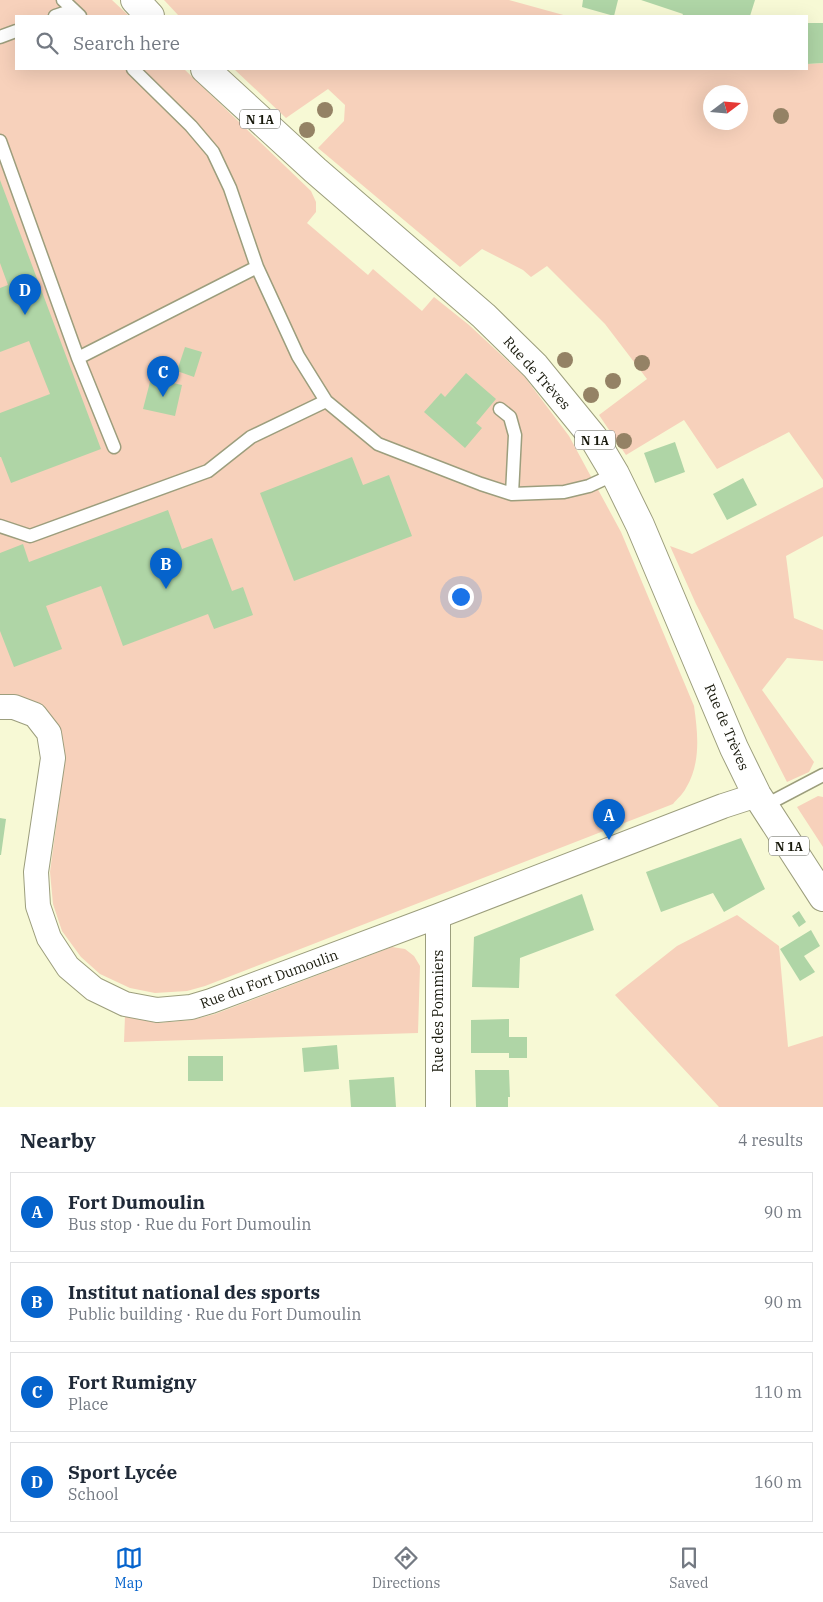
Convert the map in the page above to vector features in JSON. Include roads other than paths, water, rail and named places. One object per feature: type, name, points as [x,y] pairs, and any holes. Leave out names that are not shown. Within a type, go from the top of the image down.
[{"type":"main road","points":[[135,0],[149,15]]},
{"type":"main road","name":"Rue de Trèves","points":[[206,70],[315,170],[484,316],[535,366],[593,437],[615,474],[640,525],[734,748],[760,800],[823,896]]},
{"type":"street","name":"Rue du Fort Dumoulin","points":[[0,708],[14,707],[34,715],[49,733],[54,758],[36,872],[38,906],[49,938],[68,967],[94,989],[125,1004],[157,1010],[191,1007],[210,1001],[438,916],[714,809],[760,800]]},
{"type":"street","name":"Rue des Pommiers","points":[[438,916],[438,1107]]},
{"type":"lane","points":[[63,0],[76,13]]},
{"type":"lane","points":[[62,15],[76,13]]},
{"type":"lane","points":[[0,37],[15,31]]},
{"type":"lane","points":[[134,70],[192,126],[213,152],[230,188],[257,266],[298,356],[326,400],[378,444],[512,494],[564,492],[589,486],[615,474]]},
{"type":"lane","points":[[0,142],[78,358],[114,447]]},
{"type":"lane","points":[[78,358],[257,266]]},
{"type":"lane","points":[[0,526],[30,536],[208,471],[251,437],[326,400]]},
{"type":"lane","points":[[500,409],[510,417],[515,435],[512,494]]},
{"type":"lane","points":[[760,800],[823,775]]},
{"type":"place","name":"Sport Lycée","points":[[25,315]]},
{"type":"place","name":"Fort Rumigny","points":[[163,397]]},
{"type":"place","name":"Institut national des sports","points":[[166,589]]},
{"type":"place","name":"Fort Dumoulin","points":[[609,840]]}]
